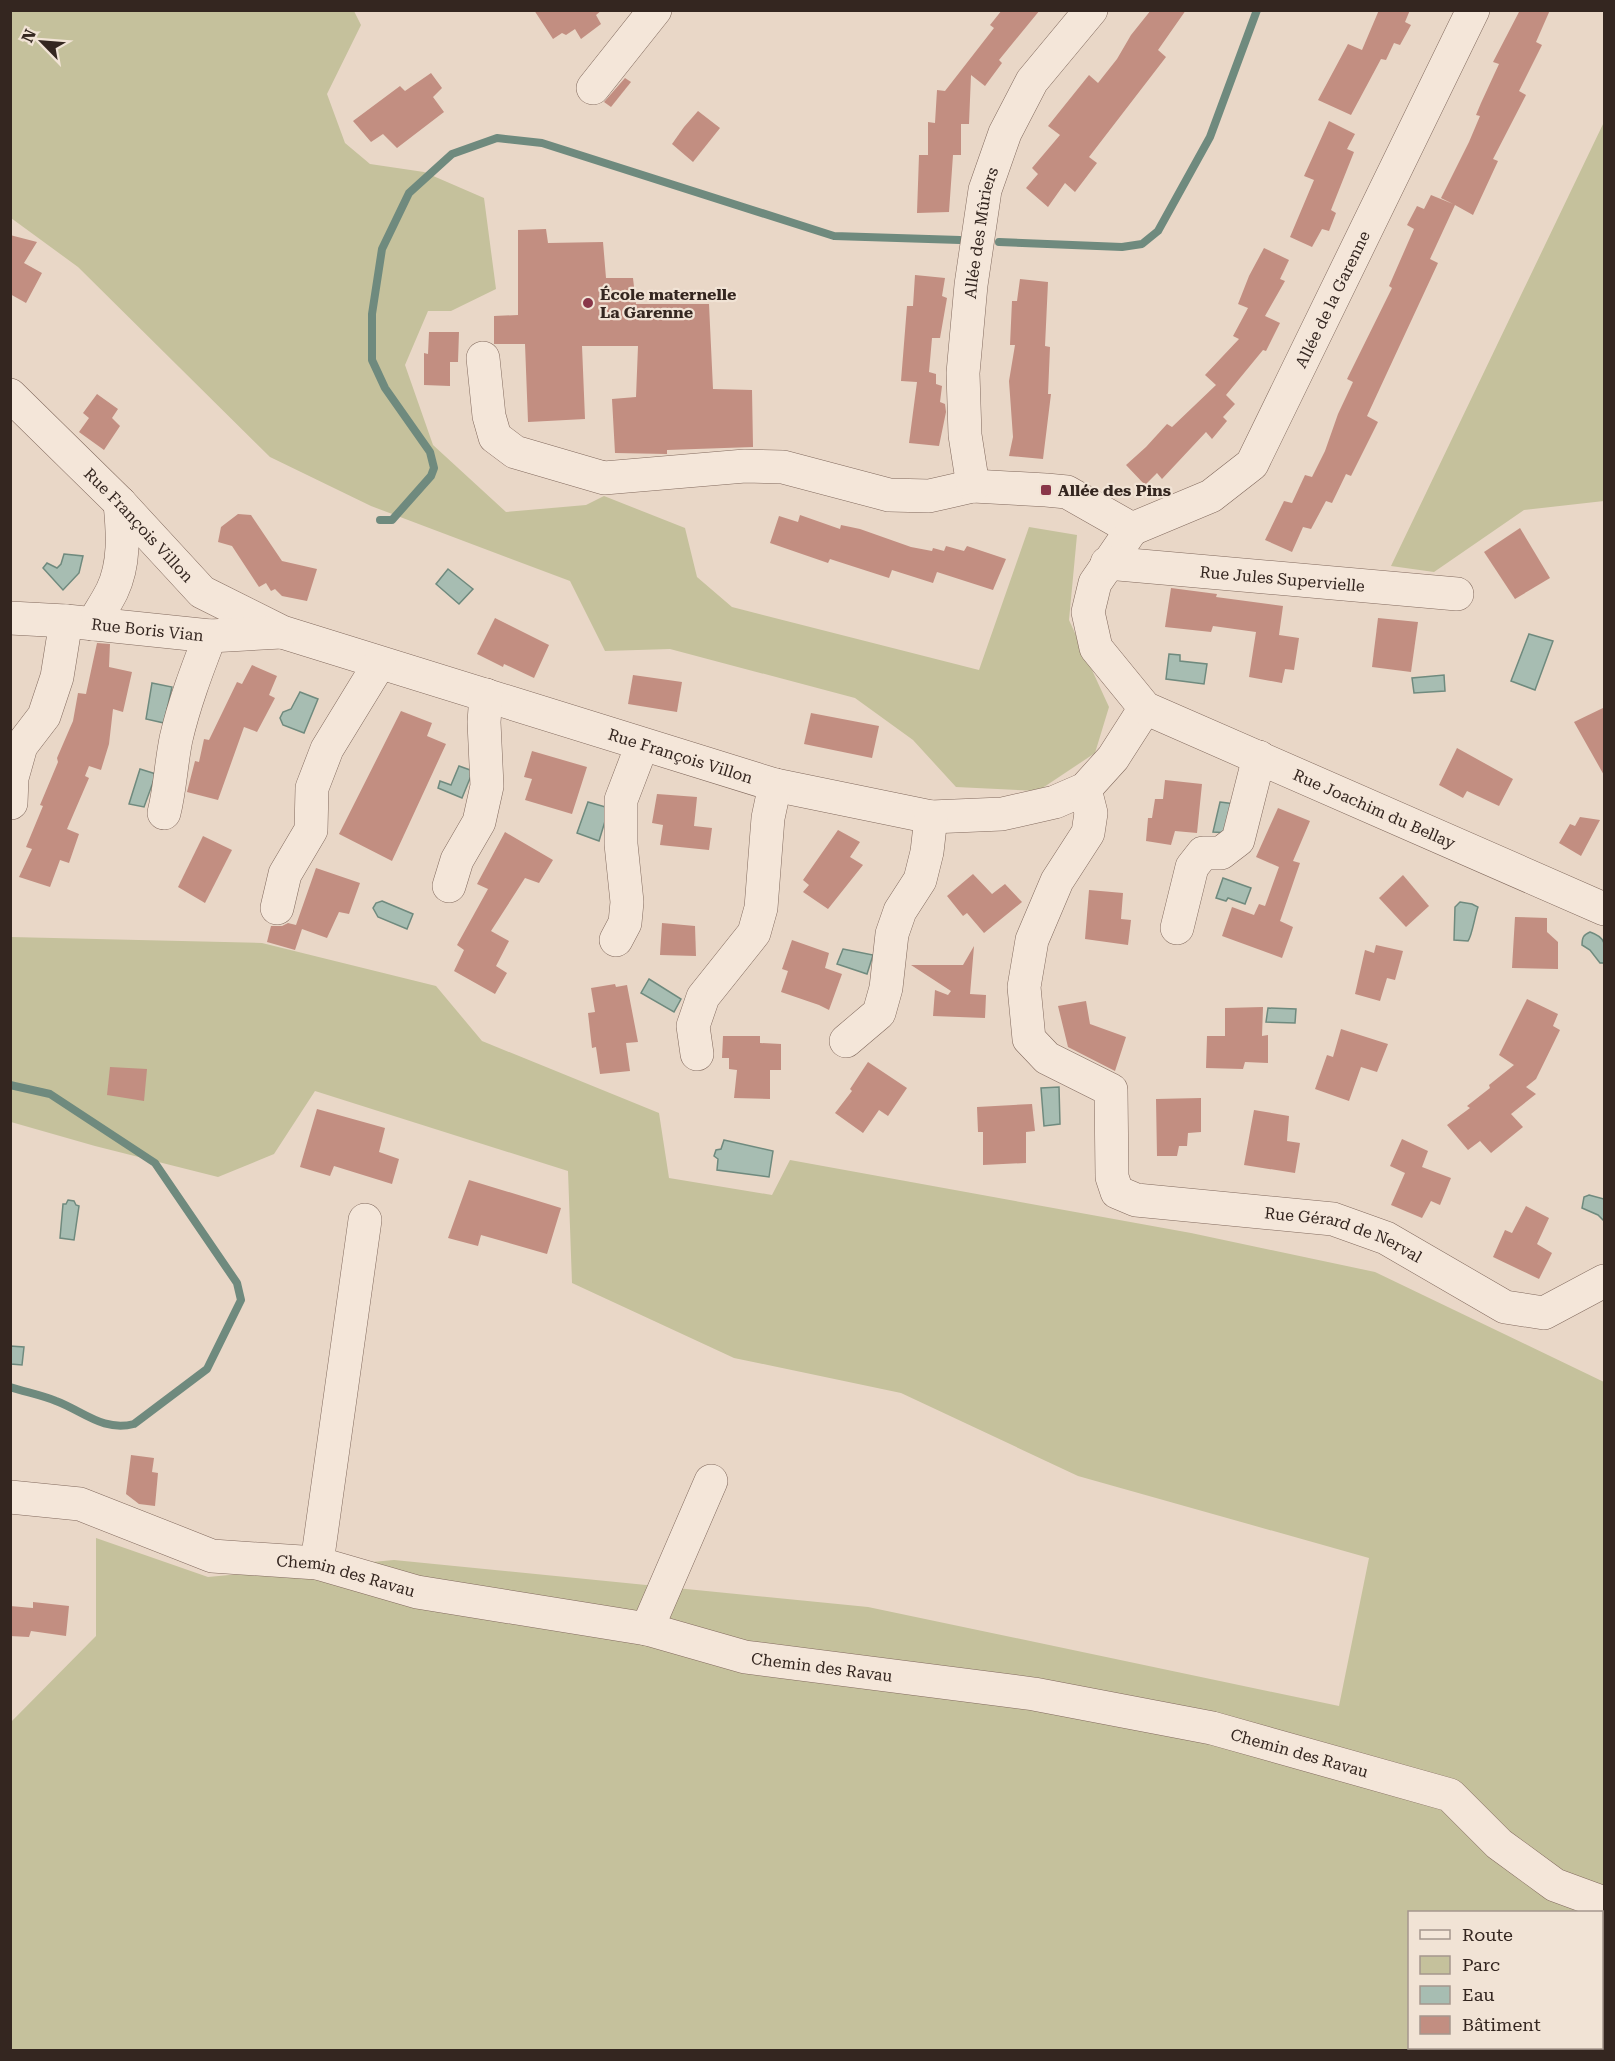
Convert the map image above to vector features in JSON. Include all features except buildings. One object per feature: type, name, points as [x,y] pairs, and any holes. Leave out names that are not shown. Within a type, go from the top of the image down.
[{"type":"street","points":[[592,88],[655,10]]},
{"type":"street","name":"Allée des Mûriers","points":[[974,486],[965,435],[963,373],[971,285],[985,190],[1005,133],[1032,81],[1091,10]]},
{"type":"street","name":"Allée de la Garenne","points":[[1132,529],[1211,496],[1252,464],[1473,10]]},
{"type":"street","points":[[483,358],[489,416],[495,437],[515,452],[604,478],[745,466],[783,467],[889,495],[929,495],[974,486],[1067,492],[1132,529],[1095,583],[1088,612],[1096,648],[1145,708],[1113,758],[1085,789]]},
{"type":"street","name":"Rue François Villon","points":[[10,395],[120,503],[202,592],[282,632],[379,664],[486,694],[775,785],[932,817],[1002,814],[1055,802],[1085,789]]},
{"type":"street","points":[[11,803],[12,778],[21,746],[44,716],[79,623],[113,590],[122,560],[123,533],[120,503]]},
{"type":"street","name":"Rue Jules Supervielle","points":[[1107,563],[1458,594]]},
{"type":"street","name":"Rue Boris Vian","points":[[10,618],[210,636],[195,676],[176,740],[169,794],[164,813]]},
{"type":"street","name":"Rue François Villon","points":[[210,636],[282,632]]},
{"type":"street","points":[[277,908],[285,874],[310,830],[312,788],[327,749],[379,664]]},
{"type":"street","points":[[448,886],[457,860],[479,822],[487,786],[484,722],[486,694]]},
{"type":"street","name":"Rue Joachim du Bellay","points":[[1145,708],[1605,909]]},
{"type":"street","points":[[616,940],[625,923],[627,902],[621,844],[621,800],[642,745]]},
{"type":"street","points":[[1177,928],[1192,867],[1203,853],[1221,853],[1238,840],[1259,757]]},
{"type":"street","points":[[697,1054],[693,1026],[703,997],[754,933],[761,908],[768,818],[775,785]]},
{"type":"street","name":"Rue Gérard de Nerval","points":[[1085,789],[1091,813],[1088,833],[1057,881],[1032,940],[1024,987],[1029,1039],[1047,1058],[1111,1090],[1112,1177],[1117,1192],[1136,1200],[1333,1218],[1386,1238],[1505,1307],[1544,1313],[1605,1281]]},
{"type":"street","points":[[846,1041],[879,1013],[886,988],[892,934],[900,911],[920,880],[932,817]]},
{"type":"street","points":[[317,1563],[364,1220]]},
{"type":"street","points":[[647,1629],[711,1481]]},
{"type":"street","name":"Chemin des Ravau","points":[[10,1497],[80,1504],[212,1556],[317,1563],[417,1592],[647,1629],[746,1657],[1034,1694],[1212,1728],[1450,1795],[1499,1844],[1555,1885],[1605,1903]]},
{"type":"green space","points":[[10,11],[354,11],[361,25],[327,94],[345,143],[370,164],[424,172],[484,198],[496,289],[451,311],[428,311],[405,365],[433,445],[506,512],[586,505],[604,496],[685,528],[697,577],[732,607],[979,670],[1029,527],[1077,535],[1069,620],[1109,707],[1095,753],[1038,791],[956,787],[913,740],[855,698],[670,649],[605,651],[570,581],[371,506],[270,457],[78,267],[11,218]]},
{"type":"green space","points":[[1604,122],[1604,501],[1524,510],[1434,572],[1391,566]]},
{"type":"green space","points":[[11,937],[262,943],[436,986],[482,1041],[659,1113],[669,1178],[772,1195],[790,1160],[1191,1233],[1375,1272],[1604,1382],[1604,2050],[11,2050],[11,1722],[96,1636],[96,1538],[208,1577],[394,1560],[868,1607],[1339,1706],[1369,1558],[1078,1476],[901,1393],[734,1358],[572,1283],[568,1171],[315,1091],[274,1154],[218,1177],[11,1122]]},
{"type":"water","points":[[64,554],[83,556],[79,573],[63,590],[43,568],[47,563],[57,568]]},
{"type":"water","points":[[448,569],[473,589],[459,604],[436,584]]},
{"type":"water","points":[[1529,634],[1553,641],[1535,690],[1511,681]]},
{"type":"water","points":[[1169,654],[1180,655],[1180,661],[1207,664],[1204,684],[1166,679]]},
{"type":"water","points":[[1444,675],[1445,691],[1414,693],[1412,678]]},
{"type":"water","points":[[152,683],[172,687],[164,723],[146,719]]},
{"type":"water","points":[[300,692],[318,699],[304,733],[283,725],[280,718],[283,712],[291,709]]},
{"type":"water","points":[[459,766],[473,771],[462,798],[438,788],[440,781],[451,785]]},
{"type":"water","points":[[140,769],[156,774],[144,807],[129,804]]},
{"type":"water","points":[[588,802],[609,808],[599,841],[577,833]]},
{"type":"water","points":[[1220,802],[1235,804],[1229,833],[1213,832]]},
{"type":"water","points":[[1223,878],[1251,888],[1245,904],[1228,898],[1226,901],[1216,898]]},
{"type":"water","points":[[382,901],[413,914],[407,929],[378,917],[373,908],[376,903]]},
{"type":"water","points":[[1460,902],[1478,907],[1468,941],[1454,940],[1455,907]]},
{"type":"water","points":[[1590,932],[1603,940],[1604,963],[1600,963],[1590,950],[1582,945],[1583,937]]},
{"type":"water","points":[[843,949],[873,955],[867,974],[837,964]]},
{"type":"water","points":[[649,979],[681,999],[674,1012],[641,993]]},
{"type":"water","points":[[1268,1008],[1296,1009],[1295,1023],[1266,1022]]},
{"type":"water","points":[[1059,1087],[1060,1124],[1044,1126],[1041,1088]]},
{"type":"water","points":[[724,1140],[773,1151],[769,1177],[717,1170],[718,1159],[714,1156],[716,1150],[721,1149]]},
{"type":"water","points":[[1589,1195],[1604,1199],[1604,1221],[1598,1215],[1582,1208],[1584,1197]]},
{"type":"water","points":[[68,1200],[74,1201],[79,1206],[74,1240],[60,1238],[63,1204],[66,1204]]},
{"type":"water","points":[[10,1346],[24,1347],[22,1365],[11,1364]]},
{"type":"waterway","points":[[999,242],[1122,247],[1142,244],[1158,231],[1210,137],[1257,10]]},
{"type":"waterway","points":[[380,520],[392,520],[431,476],[434,468],[430,452],[385,388],[372,360],[372,314],[382,249],[409,193],[452,154],[497,138],[542,143],[834,236],[960,240]]},
{"type":"waterway","points":[[10,1085],[50,1094],[155,1163],[237,1283],[241,1300],[207,1369],[134,1424],[123,1426],[103,1423],[56,1401],[10,1387]]},
{"type":"place","name":"École maternelle La Garenne","points":[[588,303]]},
{"type":"place","name":"Allée des Pins","points":[[1046,490]]}]
